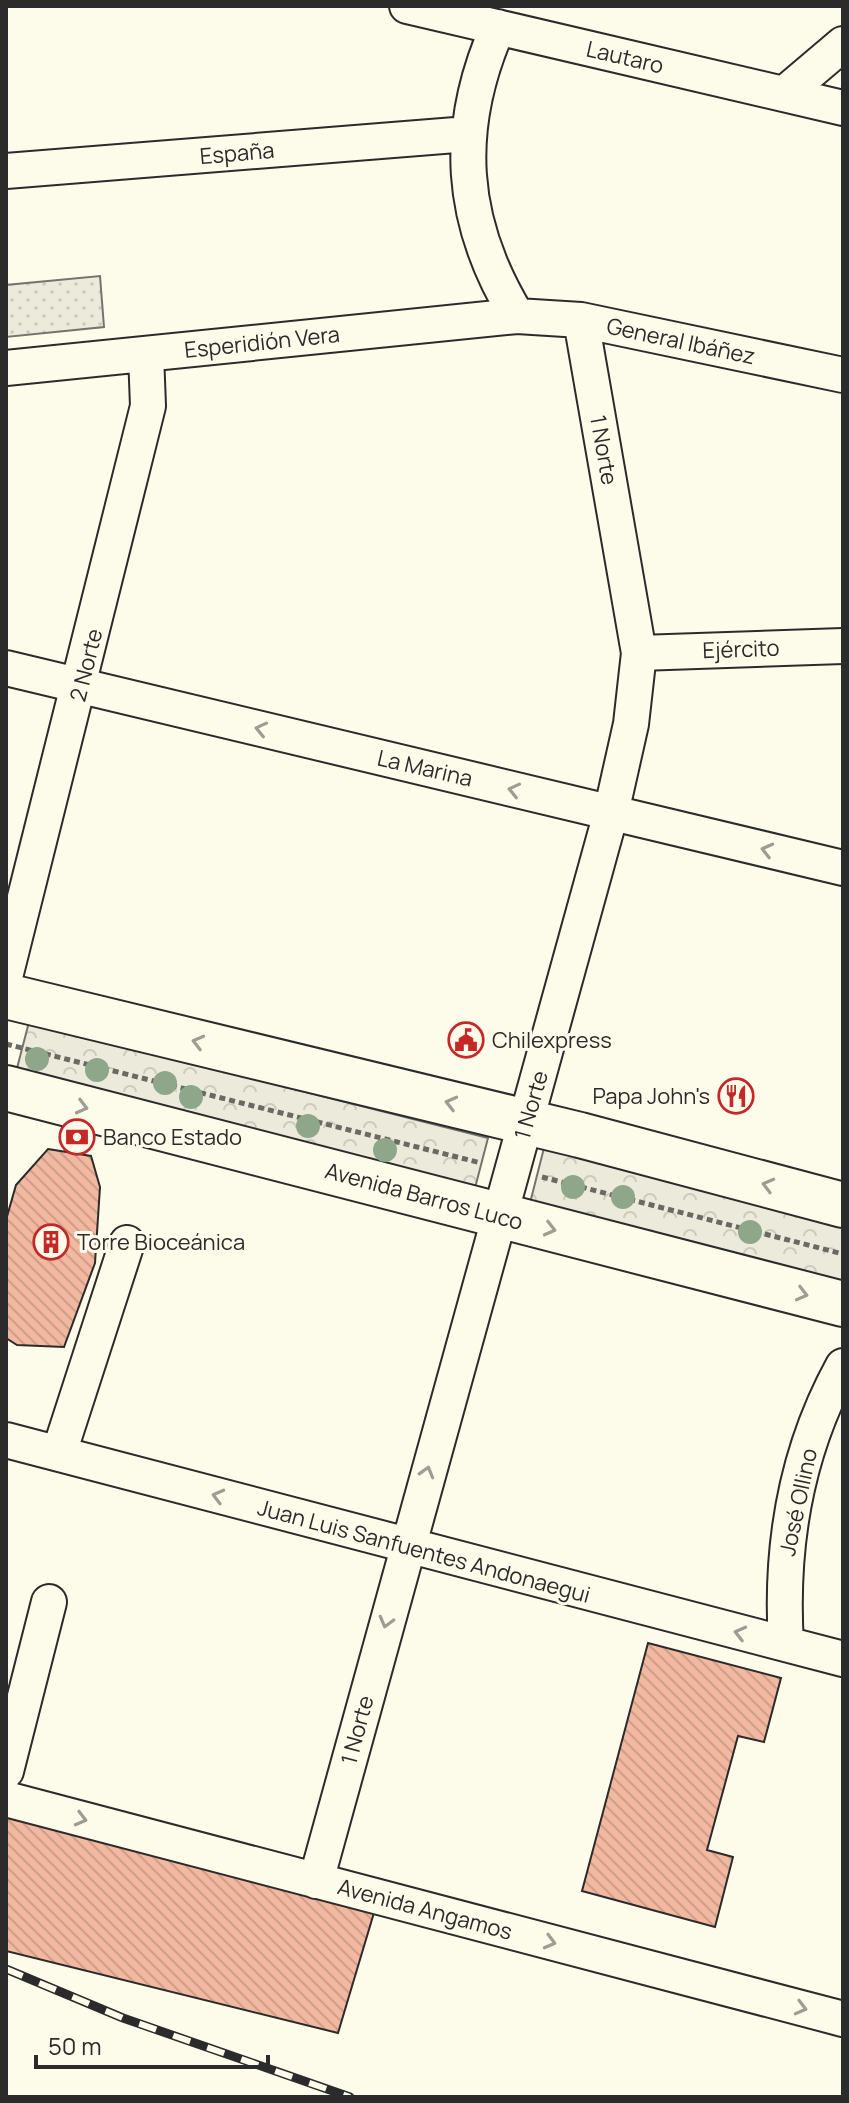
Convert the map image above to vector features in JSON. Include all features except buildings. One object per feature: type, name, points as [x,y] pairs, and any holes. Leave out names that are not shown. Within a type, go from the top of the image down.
[{"type":"main road","points":[[6,996],[483,1111],[843,1205]]},
{"type":"main road","name":"Avenida Barros Luco","points":[[6,1088],[843,1304]]},
{"type":"street","name":"Lautaro","points":[[407,6],[843,108]]},
{"type":"street","points":[[498,27],[479,74],[468,134],[467,166],[477,229],[501,288],[517,316]]},
{"type":"street","points":[[784,94],[843,44]]},
{"type":"street","name":"España","points":[[6,171],[468,134]]},
{"type":"street","name":"General Ibáñez","points":[[517,316],[581,320],[843,375]]},
{"type":"street","name":"Esperidión Vera","points":[[6,368],[517,316]]},
{"type":"street","name":"1 Norte","points":[[316,1881],[611,813],[631,724],[639,653],[581,320]]},
{"type":"street","name":"2 Norte","points":[[6,973],[81,686],[148,406],[146,354]]},
{"type":"street","name":"Ejército","points":[[639,653],[843,646]]},
{"type":"street","name":"La Marina","points":[[6,668],[843,868]]},
{"type":"street","points":[[59,1453],[127,1243]]},
{"type":"street","name":"José Ollino","points":[[786,1644],[785,1567],[792,1505],[816,1421],[843,1366]]},
{"type":"street","name":"Juan Luis Sanfuentes Andonaegui","points":[[6,1440],[843,1659]]},
{"type":"street","points":[[6,1771],[49,1602]]},
{"type":"street","name":"Avenida Angamos","points":[[6,1799],[842,2017]]},
{"type":"path","points":[[6,1044],[843,1254]]},
{"type":"path","points":[[457,1204],[483,1111]]},
{"type":"green space","points":[[100,276],[104,327],[6,337],[6,285]]},
{"type":"green space","points":[[29,1022],[488,1138],[475,1188],[16,1072]]},
{"type":"green space","points":[[545,1144],[843,1221],[843,1285],[530,1203]]},
{"type":"railway","points":[[6,1969],[123,2018],[350,2097]]},
{"type":"place","name":"Chilexpress","points":[[466,1040]]},
{"type":"place","name":"Papa John's","points":[[736,1096]]},
{"type":"place","name":"Banco Estado","points":[[77,1137]]},
{"type":"place","name":"Torre Bioceánica","points":[[51,1242]]}]
